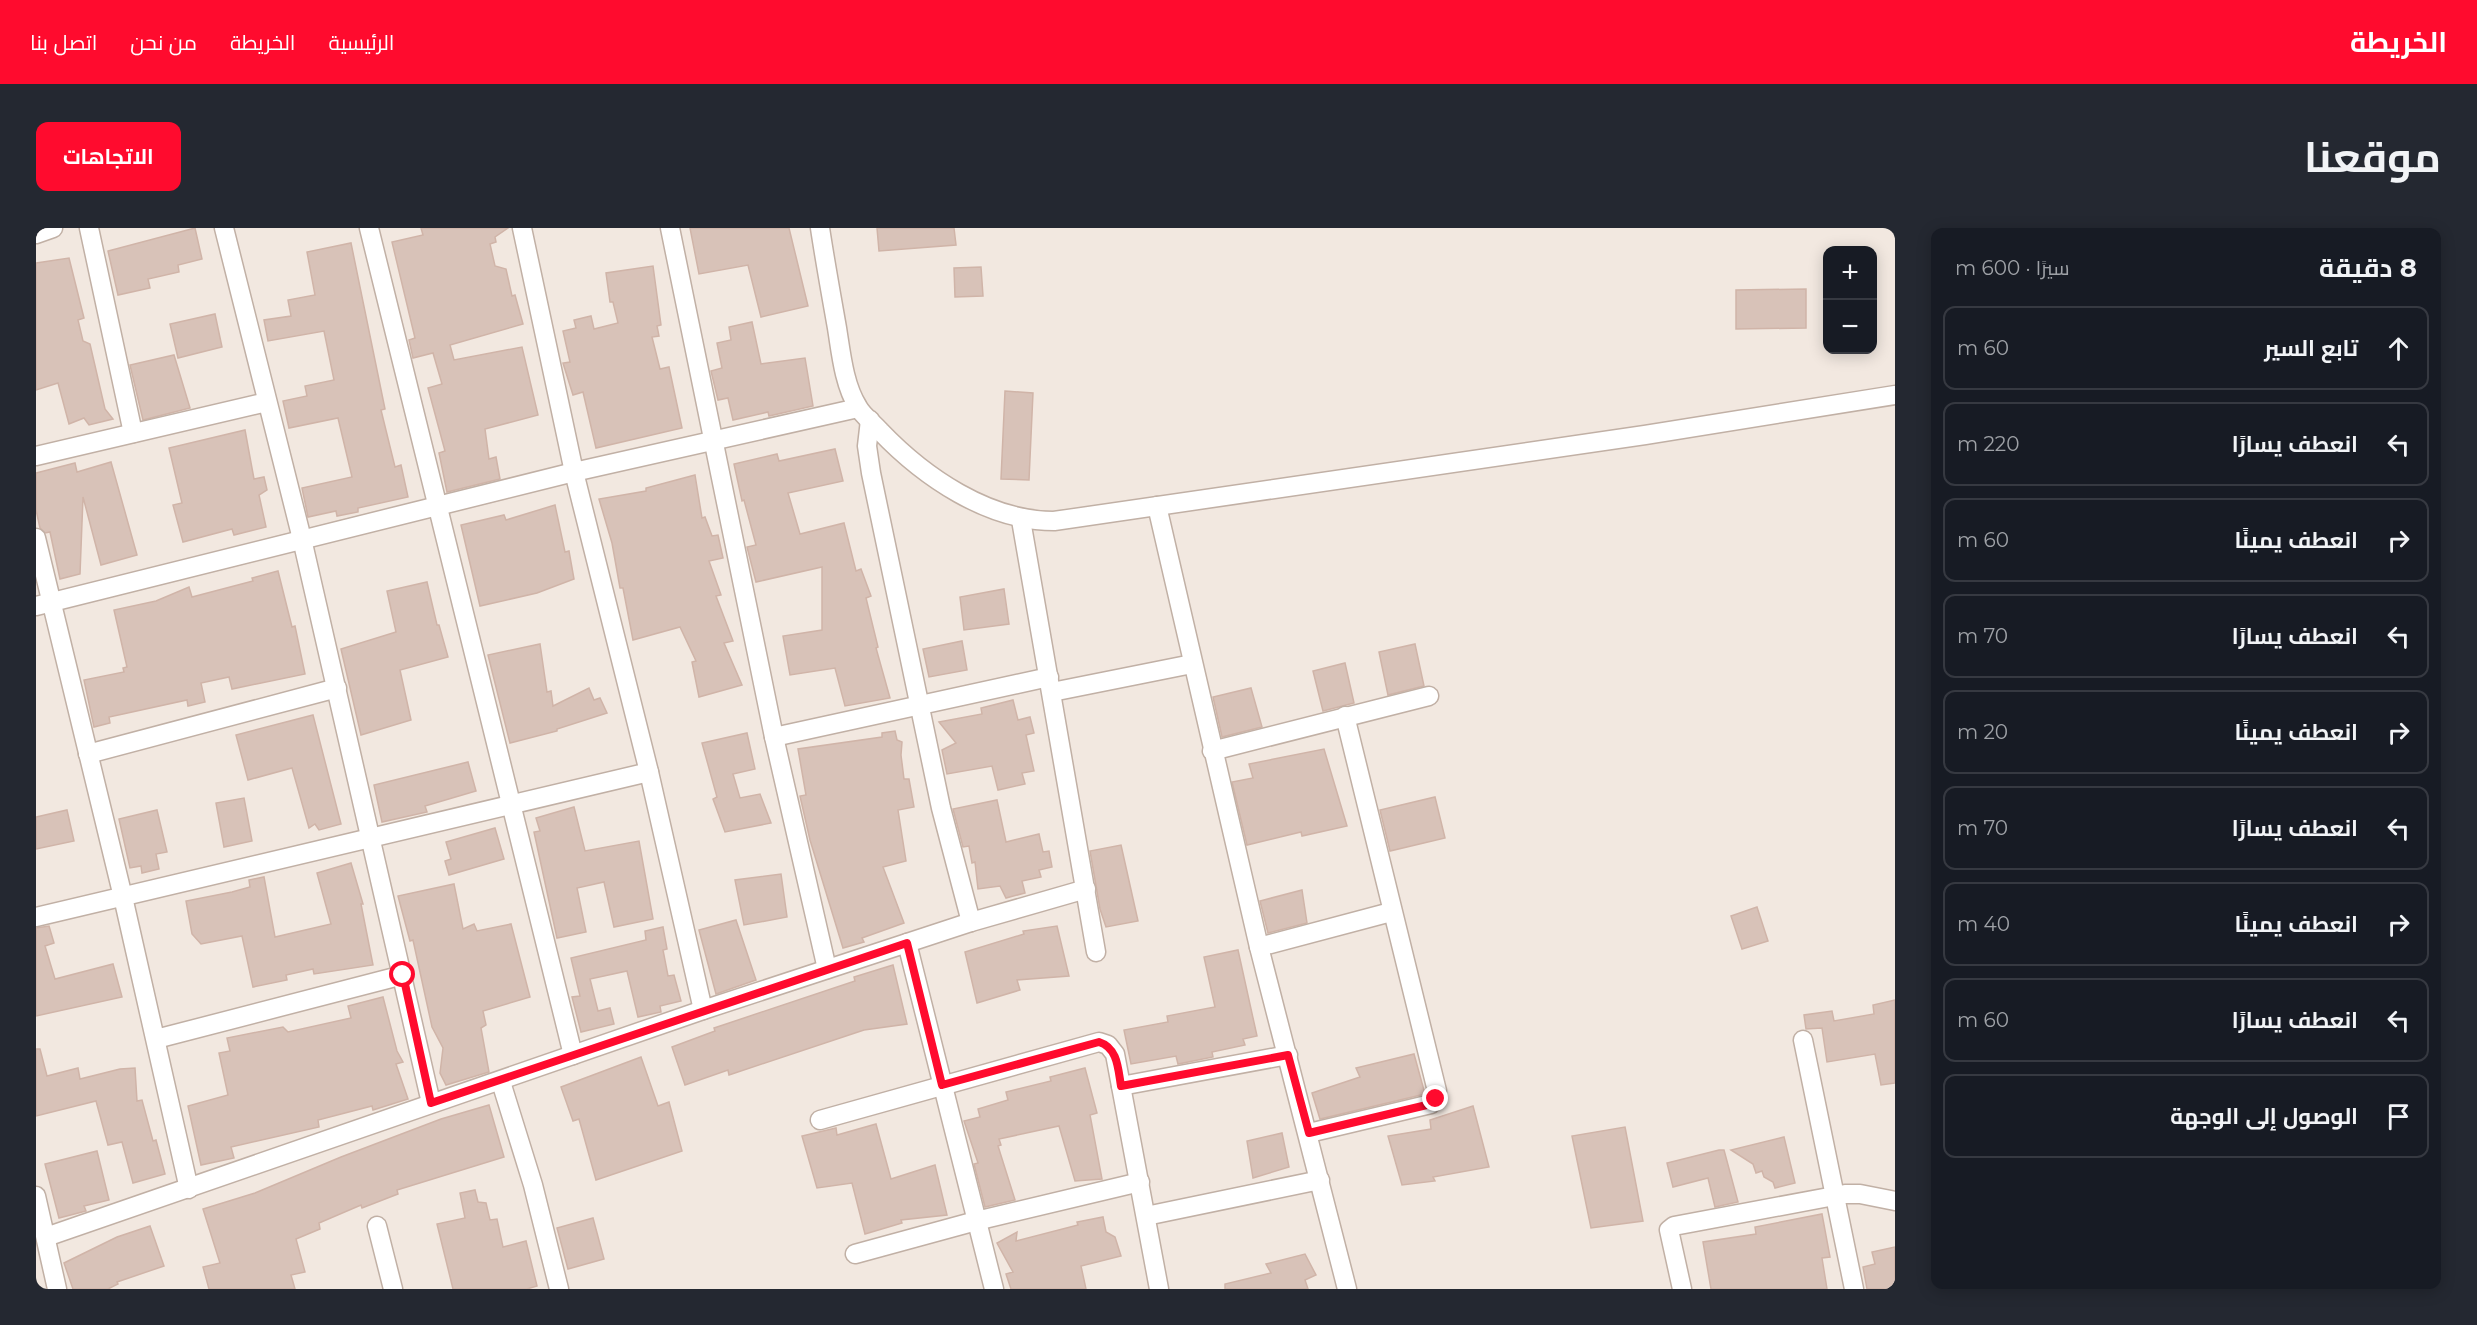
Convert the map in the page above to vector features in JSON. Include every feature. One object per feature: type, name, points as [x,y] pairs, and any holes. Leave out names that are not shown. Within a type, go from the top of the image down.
[{"type":"street","points":[[89,228],[133,433]]},
{"type":"street","points":[[224,228],[302,539],[372,836],[431,1103]]},
{"type":"street","points":[[369,228],[440,506],[573,1055]]},
{"type":"street","points":[[522,228],[574,472],[649,772],[703,1010]]},
{"type":"street","points":[[670,228],[774,737],[827,969]]},
{"type":"street","points":[[819,228],[842,357],[864,414],[871,473],[919,704],[941,808],[971,922]]},
{"type":"street","points":[[864,414],[902,454],[947,486],[990,508],[1021,520],[1054,521],[1633,437],[1895,395]]},
{"type":"street","points":[[36,456],[267,402]]},
{"type":"street","points":[[44,604],[574,472],[713,440],[864,414]]},
{"type":"street","points":[[1157,506],[1259,947],[1309,1133],[1347,1289]]},
{"type":"street","points":[[1021,520],[1096,951]]},
{"type":"street","points":[[36,538],[44,604],[88,754],[156,1039],[189,1190]]},
{"type":"street","points":[[774,737],[919,704],[1192,664]]},
{"type":"street","points":[[88,754],[337,688]]},
{"type":"street","points":[[1212,751],[1429,696]]},
{"type":"street","points":[[1309,1133],[1431,1104],[1436,1099],[1437,1091],[1391,912],[1345,716]]},
{"type":"street","points":[[36,917],[649,772]]},
{"type":"street","points":[[46,1237],[189,1190],[431,1103],[501,1082],[703,1010],[971,922],[1086,889]]},
{"type":"street","points":[[1259,947],[1391,912]]},
{"type":"street","points":[[907,943],[994,1289]]},
{"type":"street","points":[[156,1039],[403,975]]},
{"type":"street","points":[[1803,1040],[1833,1196],[1854,1289]]},
{"type":"street","points":[[820,1119],[1099,1042],[1108,1045],[1115,1054],[1159,1289]]},
{"type":"street","points":[[1121,1086],[1288,1055]]},
{"type":"street","points":[[501,1082],[533,1185],[559,1289]]},
{"type":"street","points":[[1146,1216],[1320,1180]]},
{"type":"street","points":[[855,1254],[976,1221],[1140,1182]]},
{"type":"street","points":[[1682,1289],[1669,1230],[1672,1227],[1833,1196],[1860,1194],[1895,1201]]},
{"type":"street","points":[[36,1196],[57,1289]]},
{"type":"street","points":[[377,1226],[393,1289]]},
{"type":"building","points":[[195,228],[202,259],[178,265],[179,272],[148,279],[150,288],[118,295],[108,251]]},
{"type":"building","points":[[421,228],[508,228],[495,237],[496,242],[490,244],[495,266],[506,269],[512,296],[515,295],[523,324],[450,345],[454,360],[522,347],[538,415],[485,429],[489,459],[496,457],[500,479],[447,492],[439,453],[445,451],[428,388],[442,384],[433,353],[413,358],[409,340],[415,338],[392,242],[423,235]]},
{"type":"building","points":[[690,228],[789,228],[808,306],[761,317],[748,265],[699,274]]},
{"type":"building","points":[[877,228],[954,228],[956,245],[879,251]]},
{"type":"building","points":[[351,243],[385,409],[381,410],[395,467],[401,465],[408,497],[358,508],[358,512],[337,516],[336,511],[308,517],[302,488],[352,477],[338,418],[289,428],[283,401],[307,396],[305,386],[334,380],[324,331],[268,341],[264,320],[291,316],[288,300],[315,295],[307,252]]},
{"type":"building","points":[[69,258],[84,318],[78,320],[83,341],[90,344],[105,409],[113,419],[89,425],[84,418],[69,424],[58,383],[36,390],[36,263]]},
{"type":"building","points":[[653,266],[661,325],[657,326],[659,336],[652,337],[660,369],[669,367],[682,428],[596,448],[583,392],[573,395],[563,363],[570,362],[563,331],[576,328],[574,320],[591,316],[594,329],[618,323],[613,302],[610,302],[606,273]]},
{"type":"building","points":[[981,267],[983,296],[955,297],[954,268]]},
{"type":"building","points":[[1806,289],[1806,328],[1736,329],[1736,290]]},
{"type":"building","points":[[215,314],[222,347],[178,358],[170,324]]},
{"type":"building","points":[[752,322],[761,364],[805,358],[813,406],[769,416],[768,412],[733,420],[728,398],[718,400],[711,371],[722,368],[717,343],[731,340],[729,327]]},
{"type":"building","points":[[174,355],[190,408],[143,420],[130,365]]},
{"type":"building","points":[[1005,391],[1033,393],[1029,480],[1001,479]]},
{"type":"building","points":[[245,430],[254,479],[264,477],[267,490],[259,495],[266,527],[234,535],[232,529],[183,542],[173,505],[182,503],[169,448]]},
{"type":"building","points":[[835,449],[843,481],[788,493],[800,534],[844,523],[856,571],[861,569],[871,596],[866,598],[878,647],[876,648],[890,698],[845,706],[835,668],[790,675],[783,636],[822,630],[822,567],[756,582],[747,547],[756,545],[744,500],[742,501],[734,464],[777,454],[779,461]]},
{"type":"building","points":[[111,462],[137,555],[101,565],[83,497],[80,574],[60,579],[50,532],[45,533],[40,528],[36,510],[36,473],[75,463],[77,472]]},
{"type":"building","points":[[695,475],[702,518],[705,517],[712,536],[718,535],[723,558],[709,561],[721,595],[716,596],[733,641],[724,643],[742,685],[699,697],[692,662],[696,661],[680,627],[633,640],[623,588],[620,588],[612,543],[599,499],[646,491],[646,488]]},
{"type":"building","points":[[555,505],[565,552],[569,551],[574,579],[537,593],[480,606],[461,525],[504,515],[506,520]]},
{"type":"building","points":[[278,571],[292,627],[295,626],[305,674],[232,689],[229,677],[201,683],[205,702],[188,706],[187,700],[109,717],[110,723],[94,727],[84,680],[124,672],[123,668],[127,667],[114,610],[156,601],[189,587],[192,597],[253,581],[252,578]]},
{"type":"building","points":[[427,582],[437,625],[439,625],[448,657],[400,670],[411,720],[361,735],[341,649],[396,632],[387,591]]},
{"type":"building","points":[[1004,589],[1009,624],[964,630],[960,597]]},
{"type":"building","points":[[962,641],[967,670],[929,677],[923,649]]},
{"type":"building","points":[[540,644],[547,692],[551,691],[553,706],[589,688],[594,700],[600,698],[607,713],[557,729],[557,731],[510,743],[488,655]]},
{"type":"building","points":[[1415,644],[1424,686],[1388,695],[1379,652]]},
{"type":"building","points":[[1345,663],[1354,703],[1323,711],[1313,671]]},
{"type":"building","points":[[1251,688],[1262,727],[1222,737],[1213,697]]},
{"type":"building","points":[[1013,700],[1018,720],[1030,717],[1034,733],[1026,735],[1034,771],[1022,773],[1025,784],[998,790],[992,766],[947,774],[942,750],[956,743],[939,722],[982,714],[981,708]]},
{"type":"building","points":[[313,715],[341,824],[319,830],[315,824],[309,828],[292,768],[248,780],[236,735]]},
{"type":"building","points":[[895,731],[897,740],[902,742],[904,779],[909,779],[914,807],[898,810],[906,861],[883,867],[904,923],[862,938],[864,942],[843,948],[810,840],[800,796],[806,795],[798,749],[882,737],[882,733]]},
{"type":"building","points":[[747,733],[755,769],[733,774],[740,798],[760,794],[771,823],[725,832],[713,799],[717,797],[702,743]]},
{"type":"building","points":[[1324,749],[1347,826],[1302,836],[1301,832],[1247,845],[1232,782],[1253,778],[1249,764]]},
{"type":"building","points":[[468,762],[476,791],[425,806],[427,812],[382,822],[374,785]]},
{"type":"building","points":[[1435,797],[1445,838],[1390,851],[1380,810]]},
{"type":"building","points":[[244,798],[252,841],[224,847],[216,803]]},
{"type":"building","points":[[997,800],[1006,842],[1039,834],[1043,852],[1049,851],[1052,867],[1039,870],[1041,877],[1022,881],[1025,893],[1006,898],[1000,886],[978,889],[975,862],[972,863],[969,846],[963,847],[953,809]]},
{"type":"building","points":[[574,807],[585,851],[639,841],[653,919],[614,927],[604,882],[577,888],[586,932],[557,938],[534,832],[540,831],[536,818]]},
{"type":"building","points":[[67,810],[74,841],[36,849],[36,817]]},
{"type":"building","points":[[157,810],[167,852],[156,854],[159,869],[142,873],[141,866],[130,868],[119,819]]},
{"type":"building","points":[[495,828],[504,859],[449,875],[445,861],[451,859],[446,842]]},
{"type":"building","points":[[1121,845],[1138,921],[1106,927],[1100,909],[1090,851]]},
{"type":"building","points":[[351,863],[363,904],[361,904],[373,965],[314,974],[313,969],[286,975],[287,980],[253,987],[242,936],[201,944],[192,934],[186,901],[250,887],[249,880],[264,877],[275,937],[331,924],[317,873]]},
{"type":"building","points":[[781,874],[787,917],[744,925],[735,880]]},
{"type":"building","points":[[454,884],[463,929],[474,924],[477,931],[511,924],[530,997],[483,1011],[486,1025],[481,1028],[489,1072],[446,1085],[440,1073],[443,1048],[432,1027],[413,940],[410,941],[398,896]]},
{"type":"building","points":[[1302,890],[1307,923],[1268,933],[1260,901]]},
{"type":"building","points":[[1757,907],[1768,941],[1742,949],[1731,916]]},
{"type":"building","points":[[736,920],[756,980],[716,994],[699,930]]},
{"type":"building","points":[[49,926],[54,943],[45,946],[55,979],[113,964],[122,997],[36,1016],[36,928]]},
{"type":"building","points":[[1057,926],[1069,976],[1017,980],[1020,990],[977,1003],[965,952],[1024,934],[1023,931]]},
{"type":"building","points":[[663,927],[667,949],[663,950],[668,976],[674,975],[681,1001],[660,1006],[661,1012],[638,1017],[627,971],[590,979],[598,1011],[610,1008],[614,1024],[581,1032],[572,997],[580,996],[571,958],[646,940],[645,931]]},
{"type":"building","points":[[1238,950],[1257,1036],[1243,1039],[1245,1045],[1212,1052],[1213,1057],[1178,1064],[1176,1056],[1131,1064],[1124,1030],[1168,1022],[1167,1016],[1215,1007],[1204,957]]},
{"type":"building","points":[[893,965],[907,1024],[864,1030],[729,1075],[728,1070],[685,1085],[672,1047],[715,1031],[714,1028],[855,981],[854,977]]},
{"type":"building","points":[[383,997],[397,1051],[403,1062],[396,1064],[408,1099],[373,1110],[372,1106],[318,1120],[319,1127],[231,1147],[234,1158],[201,1165],[188,1106],[228,1095],[219,1053],[230,1051],[227,1038],[283,1027],[288,1032],[351,1018],[348,1006]]},
{"type":"building","points":[[1895,1000],[1895,1083],[1881,1085],[1875,1054],[1827,1062],[1822,1028],[1806,1029],[1804,1015],[1832,1011],[1834,1021],[1874,1014],[1873,1005]]},
{"type":"building","points":[[36,1049],[40,1049],[47,1076],[78,1068],[80,1079],[120,1069],[135,1068],[137,1101],[142,1100],[165,1174],[133,1183],[122,1142],[108,1145],[96,1101],[36,1116]]},
{"type":"building","points":[[1414,1054],[1425,1094],[1320,1119],[1312,1093],[1360,1077],[1356,1068]]},
{"type":"building","points":[[641,1057],[658,1106],[669,1102],[682,1151],[596,1180],[579,1119],[573,1121],[561,1087]]},
{"type":"building","points":[[1085,1068],[1097,1113],[1090,1115],[1102,1179],[1075,1181],[1059,1126],[999,1139],[1001,1145],[998,1146],[1015,1200],[985,1207],[974,1164],[978,1163],[964,1121],[980,1117],[978,1109],[1008,1100],[1006,1092],[1051,1081],[1050,1077]]},
{"type":"building","points":[[489,1105],[504,1157],[397,1190],[398,1194],[362,1208],[361,1205],[319,1223],[320,1229],[296,1239],[305,1272],[291,1275],[295,1289],[209,1289],[203,1267],[220,1263],[203,1209],[255,1193],[441,1119]]},
{"type":"building","points":[[1473,1106],[1489,1167],[1433,1177],[1435,1181],[1402,1185],[1388,1136],[1431,1129],[1430,1120]]},
{"type":"building","points":[[876,1124],[891,1179],[935,1165],[947,1215],[901,1220],[902,1223],[865,1234],[852,1183],[817,1188],[802,1136],[836,1128],[837,1135]]},
{"type":"building","points":[[1625,1127],[1643,1221],[1591,1228],[1572,1136]]},
{"type":"building","points":[[1282,1133],[1289,1167],[1253,1178],[1247,1141]]},
{"type":"building","points":[[1784,1137],[1795,1183],[1775,1188],[1773,1182],[1764,1177],[1762,1171],[1756,1173],[1753,1164],[1731,1150]]},
{"type":"building","points":[[1724,1150],[1738,1202],[1715,1207],[1708,1178],[1673,1187],[1667,1163]]},
{"type":"building","points":[[97,1151],[109,1200],[84,1206],[86,1211],[59,1218],[45,1164]]},
{"type":"building","points":[[475,1190],[478,1202],[486,1203],[490,1220],[497,1219],[503,1247],[526,1241],[537,1286],[527,1289],[453,1289],[437,1224],[465,1218],[460,1193]]},
{"type":"building","points":[[1822,1214],[1830,1257],[1822,1258],[1827,1289],[1711,1289],[1703,1242],[1756,1234],[1755,1227]]},
{"type":"building","points":[[1103,1217],[1106,1232],[1115,1237],[1121,1256],[1081,1266],[1086,1289],[1011,1289],[1006,1274],[1013,1272],[997,1243],[1017,1232],[1016,1241],[1078,1225],[1077,1222]]},
{"type":"building","points":[[593,1218],[604,1259],[568,1269],[557,1228]]},
{"type":"building","points":[[150,1226],[164,1266],[117,1282],[118,1284],[108,1289],[73,1289],[64,1263],[117,1237]]},
{"type":"building","points":[[1895,1247],[1895,1289],[1867,1289],[1863,1267],[1875,1264],[1872,1252]]},
{"type":"building","points":[[1305,1254],[1316,1275],[1305,1280],[1308,1289],[1225,1289],[1225,1284],[1271,1273],[1266,1264]]},
{"type":"route","points":[[403,975],[431,1103],[501,1082],[703,1010],[761,993],[907,943],[942,1085],[1099,1042],[1108,1045],[1115,1054],[1121,1086],[1288,1055],[1309,1133],[1431,1104],[1436,1099]]}]
